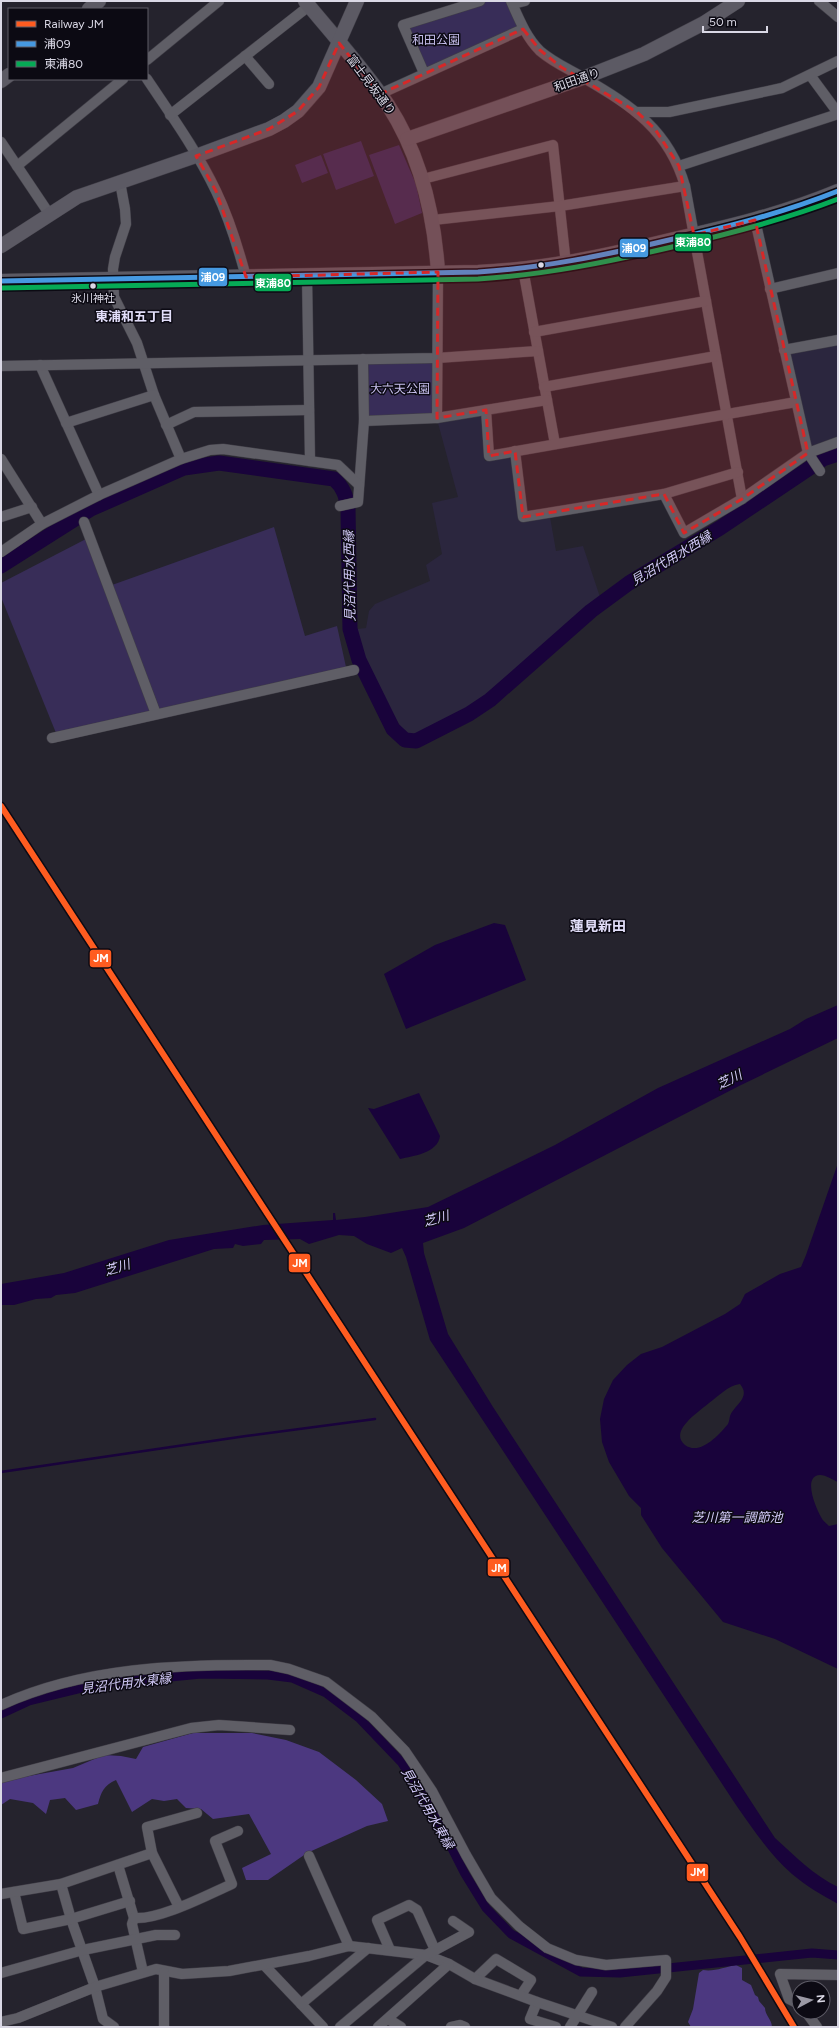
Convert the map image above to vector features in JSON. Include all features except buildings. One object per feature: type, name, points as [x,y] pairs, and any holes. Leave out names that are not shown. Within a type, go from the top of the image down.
[{"type":"street","points":[[148,59],[219,1]]},
{"type":"street","points":[[1,246],[50,216],[77,197],[269,129],[298,111],[319,87],[357,1]]},
{"type":"street","points":[[424,74],[403,25],[480,1]]},
{"type":"street","points":[[525,1],[512,3],[523,29],[540,50],[561,67],[583,78],[637,112],[666,142],[679,166],[685,186],[742,499]]},
{"type":"street","name":"和田通り","points":[[407,139],[583,78],[644,54],[704,23],[738,1]]},
{"type":"street","points":[[819,1],[838,17]]},
{"type":"street","points":[[170,115],[245,56],[307,4]]},
{"type":"street","name":"富士見坂通り","points":[[307,4],[380,94],[407,139],[422,179],[433,220],[438,272]]},
{"type":"street","points":[[380,94],[523,29]]},
{"type":"street","points":[[245,56],[269,84]]},
{"type":"street","points":[[637,112],[669,112],[782,88],[838,61]]},
{"type":"street","points":[[679,166],[838,113],[810,75]]},
{"type":"street","points":[[17,166],[122,80]]},
{"type":"street","points":[[148,80],[196,156],[221,205],[235,239],[246,277]]},
{"type":"street","points":[[1,142],[50,216]]},
{"type":"street","points":[[422,179],[554,145],[566,264]]},
{"type":"street","points":[[120,182],[126,224],[115,257],[113,279],[114,297],[137,343],[142,363],[154,395],[181,459]]},
{"type":"street","points":[[433,220],[560,206],[685,186]]},
{"type":"street","points":[[1,281],[246,277],[523,269],[566,264],[755,220],[838,191]]},
{"type":"street","points":[[755,220],[796,402],[811,456],[820,471]]},
{"type":"street","points":[[523,269],[555,444]]},
{"type":"street","points":[[437,418],[438,272]]},
{"type":"street","points":[[770,290],[838,273]]},
{"type":"street","points":[[307,275],[310,461]]},
{"type":"street","points":[[534,332],[706,301]]},
{"type":"street","points":[[784,350],[838,340]]},
{"type":"street","points":[[1,366],[437,358],[538,351]]},
{"type":"street","points":[[544,387],[716,356]]},
{"type":"street","points":[[340,506],[358,502],[364,421],[363,360]]},
{"type":"street","points":[[40,365],[99,495]]},
{"type":"street","points":[[66,423],[154,395]]},
{"type":"street","points":[[364,421],[437,418],[547,400]]},
{"type":"street","points":[[486,410],[489,456],[796,402]]},
{"type":"street","points":[[166,425],[194,412],[309,410]]},
{"type":"street","points":[[664,494],[684,533],[811,456],[838,442]]},
{"type":"street","points":[[1,552],[42,524],[99,495],[181,459],[210,450],[223,449],[338,465],[359,485]]},
{"type":"street","points":[[515,451],[523,517],[664,494],[738,472]]},
{"type":"street","points":[[1,459],[42,524]]},
{"type":"street","points":[[1,517],[32,507]]},
{"type":"street","points":[[84,522],[156,714]]},
{"type":"street","points":[[52,738],[354,670]]},
{"type":"street","points":[[1,1705],[38,1690],[121,1672],[146,1669],[270,1665],[289,1669],[316,1678],[337,1689],[366,1712],[405,1751],[432,1791],[491,1898],[519,1926],[547,1948],[576,1960],[606,1965],[666,1960],[667,1974],[657,1991],[625,2027]]},
{"type":"street","points":[[1,1778],[191,1728],[219,1725],[290,1730]]},
{"type":"street","points":[[179,1907],[152,1853],[147,1827],[197,1813]]},
{"type":"street","points":[[134,1918],[141,1918],[179,1907],[232,1884],[215,1841],[238,1831]]},
{"type":"street","points":[[1,1894],[61,1884],[152,1853]]},
{"type":"street","points":[[309,1856],[349,1946]]},
{"type":"street","points":[[118,1865],[134,1918],[132,1924],[143,1972]]},
{"type":"street","points":[[61,1884],[71,1919],[95,1987],[103,2019],[114,2027]]},
{"type":"street","points":[[14,1892],[24,1929],[71,1919],[130,1901]]},
{"type":"street","points":[[390,1950],[377,1920],[409,1905],[417,1910],[430,1952]]},
{"type":"street","points":[[340,2027],[430,1952],[469,1932],[453,1921]]},
{"type":"street","points":[[1,1973],[83,1950],[156,1935],[175,1935]]},
{"type":"street","points":[[1,2022],[18,2018],[95,1987],[156,1969],[164,1972],[200,1974],[229,1972],[349,1946],[430,1952],[475,1979],[537,2002],[578,2014],[612,2027]]},
{"type":"street","points":[[301,2004],[368,1948]]},
{"type":"street","points":[[475,1979],[496,1959],[531,1980],[521,1995]]},
{"type":"street","points":[[378,2027],[449,1964]]},
{"type":"street","points":[[264,1965],[323,2027]]},
{"type":"street","points":[[164,1972],[164,2027]]},
{"type":"street","points":[[791,2000],[789,1999],[780,1974],[838,1975]]},
{"type":"street","points":[[570,2027],[592,1992]]},
{"type":"street","points":[[537,2002],[530,2019],[556,2027]]},
{"type":"street","points":[[388,2019],[401,2027]]},
{"type":"street","points":[[451,2027],[460,2025],[465,2027]]},
{"type":"highlighted area","points":[[523,29],[540,50],[561,67],[637,112],[655,129],[679,166],[694,235],[755,220],[808,453],[742,499],[684,533],[664,494],[523,517],[515,451],[489,456],[486,410],[437,418],[438,272],[246,277],[216,191],[196,156],[269,129],[298,111],[319,87],[339,43],[380,94]]},
{"type":"shaded area","points":[[838,343],[838,438],[814,448],[810,445],[789,354]]},
{"type":"shaded area","points":[[479,415],[481,417],[485,461],[508,455],[511,458],[521,522],[550,517],[556,551],[583,546],[600,597],[477,704],[420,734],[413,735],[404,732],[376,686],[365,659],[357,629],[366,628],[369,611],[375,604],[430,581],[426,565],[442,554],[432,503],[458,497],[438,423]]},
{"type":"shaded area","points":[[193,1733],[252,1733],[286,1740],[319,1752],[356,1780],[382,1804],[388,1821],[367,1826],[307,1853],[268,1880],[246,1880],[242,1868],[271,1854],[249,1814],[213,1819],[201,1809],[186,1808],[177,1799],[164,1801],[152,1799],[132,1812],[116,1780],[104,1789],[98,1804],[76,1810],[65,1798],[50,1800],[46,1814],[33,1803],[10,1799],[1,1805],[1,1781],[73,1768],[104,1755],[136,1759],[143,1747]]},
{"type":"shaded area","points":[[736,1965],[742,1968],[742,1980],[751,1985],[755,1995],[765,2008],[772,2027],[691,2027],[688,2022],[693,2009],[699,1973],[703,1970],[715,1970]]},
{"type":"green space","name":"和田公園","points":[[487,1],[508,1],[518,26],[428,68],[424,67],[408,25]]},
{"type":"green space","points":[[361,141],[374,176],[336,190],[323,154]]},
{"type":"green space","points":[[399,145],[416,184],[422,213],[395,224],[369,155]]},
{"type":"green space","points":[[321,155],[328,173],[302,183],[295,165]]},
{"type":"green space","name":"大六天公園","points":[[430,361],[432,363],[434,412],[431,415],[370,417],[366,414],[366,365],[369,362]]},
{"type":"green space","points":[[274,527],[305,636],[337,626],[346,667],[160,710],[112,585]]},
{"type":"green space","points":[[86,539],[151,712],[56,733],[1,597],[1,583]]},
{"type":"water","points":[[494,923],[505,925],[526,980],[406,1029],[384,974],[435,945]]},
{"type":"water","name":"芝川","points":[[838,1005],[838,1038],[739,1086],[464,1228],[423,1243],[424,1253],[448,1334],[493,1407],[775,1838],[812,1871],[838,1887],[838,1904],[820,1894],[784,1867],[762,1841],[736,1805],[430,1340],[406,1257],[402,1248],[391,1253],[367,1244],[354,1236],[339,1235],[309,1244],[300,1239],[264,1240],[261,1244],[243,1246],[235,1244],[233,1248],[214,1249],[75,1293],[56,1295],[51,1298],[36,1299],[14,1305],[1,1305],[1,1284],[64,1273],[169,1240],[263,1225],[333,1220],[333,1213],[335,1213],[336,1220],[428,1207],[555,1145],[658,1088],[790,1029],[806,1019]]},
{"type":"water","points":[[419,1093],[440,1136],[438,1142],[430,1150],[418,1155],[400,1159],[368,1108],[374,1109]]},
{"type":"water","name":"芝川第一調節池","points":[[838,1163],[838,1482],[820,1475],[815,1477],[811,1486],[814,1500],[822,1519],[829,1526],[838,1524],[838,1669],[775,1639],[723,1622],[662,1548],[641,1515],[641,1508],[629,1496],[609,1462],[602,1442],[600,1419],[604,1399],[613,1380],[627,1365],[641,1354],[662,1347],[725,1314],[740,1304],[745,1294],[780,1274],[801,1267]],"holes":[[[740,1384],[744,1392],[742,1399],[731,1414],[728,1424],[720,1433],[709,1443],[703,1446],[691,1448],[685,1445],[681,1440],[680,1434],[687,1422],[693,1416],[731,1387]]]},
{"type":"waterway","name":"見沼代用水西縁","points":[[1,566],[91,509],[184,468],[219,463],[334,479],[344,492],[348,509],[350,629],[359,660],[393,729],[405,740],[416,741],[469,714],[490,700],[591,611],[629,583],[720,528],[823,459],[838,454]]},
{"type":"waterway","points":[[1,1472],[246,1436],[375,1419]]},
{"type":"waterway","name":"見沼代用水東縁","points":[[1,1714],[29,1701],[99,1684],[201,1674],[268,1675],[292,1678],[326,1693],[359,1718],[402,1763],[436,1817],[465,1874],[486,1908],[511,1934],[581,1972],[620,1973],[812,1953],[838,1955]]},
{"type":"rail line","name":"JM","points":[[1,806],[740,1937],[794,2027]]},
{"type":"transit line","name":"浦09","points":[[1,281],[478,272],[502,270],[574,260],[622,251],[691,235],[776,213],[838,191]]},
{"type":"transit line","name":"東浦80","points":[[1,288],[478,279],[503,277],[576,267],[624,258],[693,242],[777,220],[838,199]]},
{"type":"place","name":"氷川神社","points":[[93,286]]},
{"type":"district","name":"東浦和五丁目","points":[[134,316]]},
{"type":"district","name":"蓮見新田","points":[[598,926]]}]
